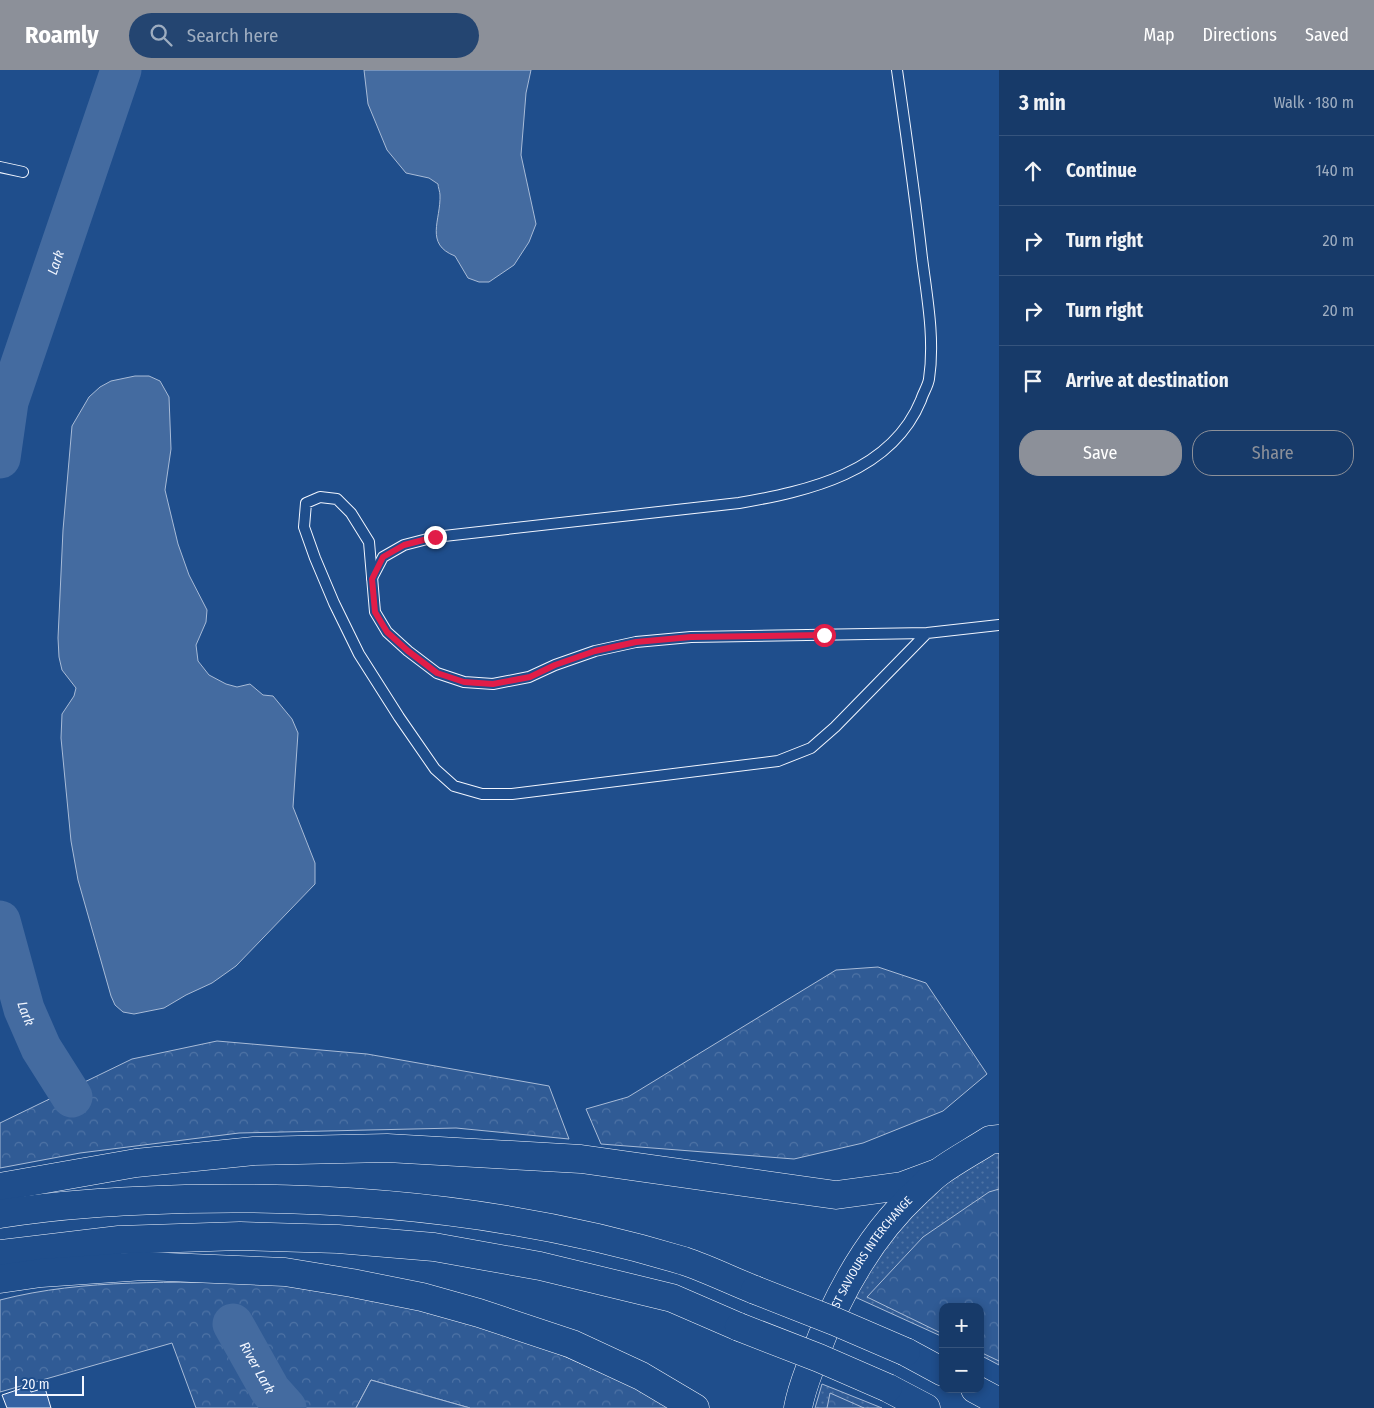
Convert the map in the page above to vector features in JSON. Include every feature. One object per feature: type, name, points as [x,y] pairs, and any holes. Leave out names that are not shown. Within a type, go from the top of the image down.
[{"type":"highway","name":"ST SAVIOURS INTERCHANGE","points":[[798,1408],[801,1393],[838,1298],[878,1235],[903,1205],[937,1173],[996,1137]]},
{"type":"highway","points":[[0,1187],[136,1163],[244,1152],[378,1149],[581,1160],[836,1195],[902,1186],[937,1173]]},
{"type":"highway","points":[[0,1214],[112,1201],[240,1198],[336,1200],[444,1210],[550,1228],[627,1245],[686,1262],[834,1321],[906,1352],[939,1370]]},
{"type":"highway","points":[[0,1254],[119,1240],[240,1236],[338,1239],[434,1247],[540,1266],[663,1296],[819,1358],[888,1388],[926,1408]]},
{"type":"highway","points":[[0,1279],[41,1273],[144,1266],[285,1272],[352,1283],[479,1313],[572,1344],[641,1376],[695,1408]]},
{"type":"highway","points":[[982,1393],[999,1402]]},
{"type":"lane","points":[[372,579],[383,557],[404,545],[435,537],[739,504],[787,495],[830,482],[865,464],[894,441],[914,415],[929,380],[931,337],[916,204],[897,70]]},
{"type":"lane","points":[[0,167],[23,172]]},
{"type":"lane","points":[[927,633],[835,727],[810,748],[778,761],[512,794],[482,794],[454,786],[435,768],[399,717],[359,654],[334,603],[304,527],[306,504],[320,497],[336,498],[351,512],[369,542],[375,612],[387,632],[437,673],[464,682],[493,684],[530,677],[555,665],[595,651],[636,642],[691,637],[927,633],[999,625]]},
{"type":"green space","points":[[878,967],[926,983],[987,1074],[943,1111],[863,1143],[794,1159],[601,1144],[586,1109],[628,1097],[836,970]]},
{"type":"green space","points":[[217,1041],[367,1054],[549,1086],[569,1139],[456,1128],[239,1133],[80,1153],[0,1168],[0,1123],[132,1059]]},
{"type":"green space","points":[[999,1151],[999,1365],[984,1357],[984,1303],[939,1303],[939,1335],[855,1297],[867,1270],[899,1222],[965,1167]]},
{"type":"green space","points":[[999,1189],[999,1361],[984,1354],[984,1303],[939,1303],[939,1332],[867,1297],[923,1237],[989,1192]]},
{"type":"green space","points":[[164,1282],[263,1282],[401,1304],[516,1335],[641,1390],[673,1408],[470,1408],[371,1380],[356,1408],[196,1408],[172,1343],[0,1392],[0,1300],[32,1293],[97,1285]]},
{"type":"green space","points":[[822,1384],[882,1408],[815,1408]]},
{"type":"green space","points":[[830,1393],[864,1408],[827,1408]]},
{"type":"shaded area","points":[[364,70],[531,70],[526,93],[521,155],[536,224],[529,242],[514,265],[489,282],[479,282],[468,278],[455,256],[445,251],[440,245],[436,230],[440,204],[438,184],[429,178],[406,173],[387,150],[368,104]]},
{"type":"shaded area","points":[[135,376],[149,376],[160,381],[169,397],[171,449],[165,490],[178,544],[189,575],[207,610],[206,622],[196,645],[198,661],[209,675],[226,684],[237,687],[250,684],[263,695],[273,696],[292,719],[298,733],[293,807],[315,863],[315,884],[236,966],[212,983],[164,1008],[134,1014],[123,1012],[115,1005],[111,996],[78,880],[71,841],[61,738],[62,714],[74,696],[76,688],[62,670],[58,638],[63,530],[72,426],[89,397],[100,387],[111,381]]},
{"type":"shaded area","points":[[371,1380],[470,1408],[356,1408]]},
{"type":"building","points":[[29,1386],[31,1392],[45,1388],[51,1408],[7,1408],[2,1395]]},
{"type":"waterway","name":"Lark","points":[[0,458],[8,402],[121,70]]},
{"type":"waterway","name":"Lark","points":[[0,921],[24,1009],[41,1048],[72,1097]]},
{"type":"waterway","name":"River Lark","points":[[233,1324],[270,1390],[286,1408]]},
{"type":"route","points":[[435,537],[404,545],[383,557],[372,579],[375,612],[387,632],[408,651],[437,673],[464,682],[493,684],[530,677],[555,665],[595,651],[636,642],[691,637],[824,635]]}]
